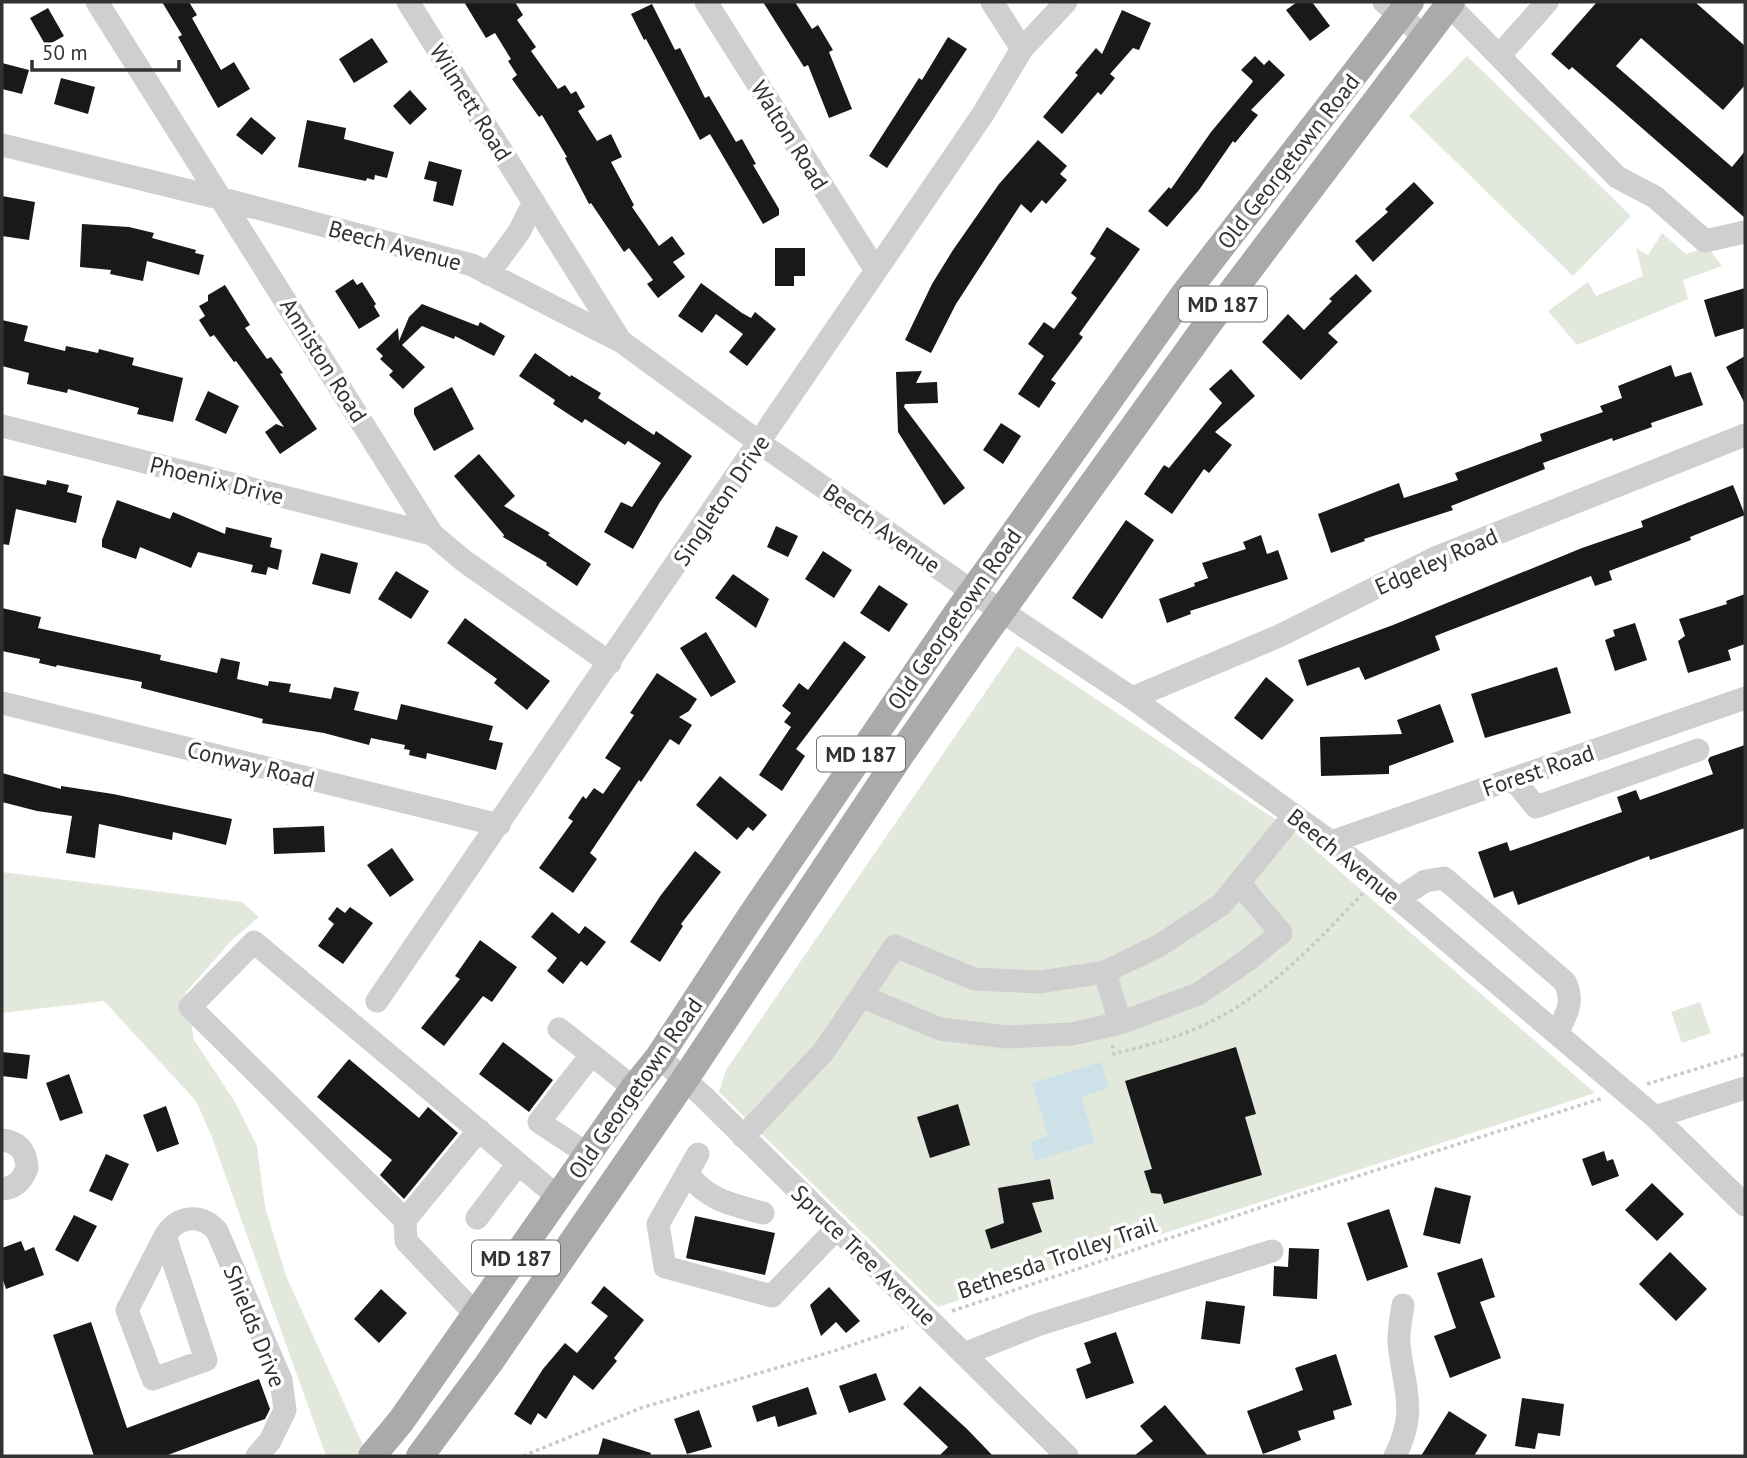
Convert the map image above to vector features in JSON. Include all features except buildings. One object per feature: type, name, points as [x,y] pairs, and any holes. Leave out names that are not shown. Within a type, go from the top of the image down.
[{"type":"main road","name":"Old Georgetown Road","points":[[421,1456],[489,1363],[685,1079],[901,754],[1002,611],[1207,325],[1450,3]]},
{"type":"main road","name":"Old Georgetown Road","points":[[372,1456],[401,1421],[634,1088],[659,1057],[751,916],[973,592],[1183,296],[1398,6]]},
{"type":"street","name":"Anniston Road","points":[[97,2],[432,534],[464,561],[610,663]]},
{"type":"street","name":"Wilmett Road","points":[[408,2],[622,342]]},
{"type":"street","name":"Walton Road","points":[[706,2],[875,269]]},
{"type":"street","points":[[992,2],[1022,48]]},
{"type":"street","name":"Singleton Drive","points":[[377,1001],[983,114],[1022,48],[1066,2]]},
{"type":"street","points":[[1499,57],[1546,2]]},
{"type":"street","points":[[1450,3],[1617,177],[1655,197],[1705,241],[1745,232]]},
{"type":"street","points":[[1398,6],[1424,36]]},
{"type":"street","name":"Beech Avenue","points":[[2,145],[223,199],[472,265],[622,342],[760,443],[973,592],[1132,698],[1331,842],[1655,1117],[1745,1205]]},
{"type":"street","points":[[488,274],[519,232],[534,202]]},
{"type":"street","name":"Phoenix Drive","points":[[2,426],[432,534]]},
{"type":"street","name":"Edgeley Road","points":[[1132,698],[1279,636],[1435,558],[1745,435]]},
{"type":"street","name":"Forest Road","points":[[1331,842],[1745,698]]},
{"type":"street","name":"Conway Road","points":[[2,703],[499,825]]},
{"type":"street","points":[[1642,734],[1651,766]]},
{"type":"street","points":[[1513,779],[1536,807],[1698,750]]},
{"type":"street","points":[[743,1137],[824,1051],[895,946],[974,979],[1040,982],[1105,972],[1160,945],[1221,905],[1294,815]]},
{"type":"street","points":[[1398,899],[1432,879],[1444,878],[1454,886],[1565,982],[1570,992],[1571,1005],[1557,1033]]},
{"type":"street","points":[[861,996],[940,1029],[1007,1037],[1072,1034],[1120,1023],[1198,994],[1248,960],[1281,933],[1239,883]]},
{"type":"street","points":[[405,1220],[190,1007],[254,942],[558,1197]]},
{"type":"street","points":[[1105,972],[1120,1023]]},
{"type":"street","points":[[559,1029],[634,1088]]},
{"type":"street","points":[[589,1155],[539,1122],[591,1055]]},
{"type":"street","name":"Spruce Tree Avenue","points":[[659,1057],[685,1079],[1067,1456]]},
{"type":"street","points":[[1655,1117],[1745,1088]]},
{"type":"street","points":[[479,1130],[405,1220],[406,1241],[465,1303],[479,1311]]},
{"type":"street","points":[[2,1140],[18,1145],[24,1152],[27,1168],[19,1183],[12,1188],[2,1189]]},
{"type":"street","points":[[477,1219],[518,1164]]},
{"type":"street","points":[[763,1213],[716,1199],[698,1187],[693,1164],[658,1224],[665,1267],[772,1296],[837,1228]]},
{"type":"street","name":"Shields Drive","points":[[165,1236],[177,1222],[194,1218],[211,1225],[217,1231],[281,1380],[285,1410],[270,1441],[257,1456]]},
{"type":"street","points":[[165,1236],[206,1360],[153,1379],[127,1310],[165,1236]]},
{"type":"street","points":[[964,1354],[1037,1325],[1272,1251]]},
{"type":"street","points":[[1395,1456],[1406,1431],[1409,1403],[1399,1341],[1403,1305]]},
{"type":"path","points":[[1638,1087],[1745,1054]]},
{"type":"path","name":"Bethesda Trolley Trail","points":[[523,1456],[641,1408],[834,1351],[1322,1187],[1605,1097]]},
{"type":"shaded area","points":[[1467,56],[1631,216],[1573,276],[1409,116]]},
{"type":"shaded area","points":[[1662,233],[1686,254],[1708,247],[1722,266],[1683,280],[1688,299],[1577,345],[1548,311],[1588,282],[1596,296],[1643,276],[1636,248],[1648,255]]},
{"type":"shaded area","points":[[1017,646],[1297,834],[1595,1093],[938,1307],[719,1092],[726,1070]]},
{"type":"shaded area","points":[[2,872],[242,902],[259,917],[232,940],[186,992],[194,1040],[235,1102],[257,1146],[265,1207],[286,1276],[368,1456],[326,1456],[211,1135],[196,1101],[104,1001],[2,1013]]},
{"type":"shaded area","points":[[1700,1002],[1711,1033],[1682,1043],[1671,1012]]},
{"type":"shaded area","points":[[1101,1062],[1109,1088],[1081,1097],[1095,1142],[1035,1161],[1030,1142],[1048,1136],[1032,1083]]}]
